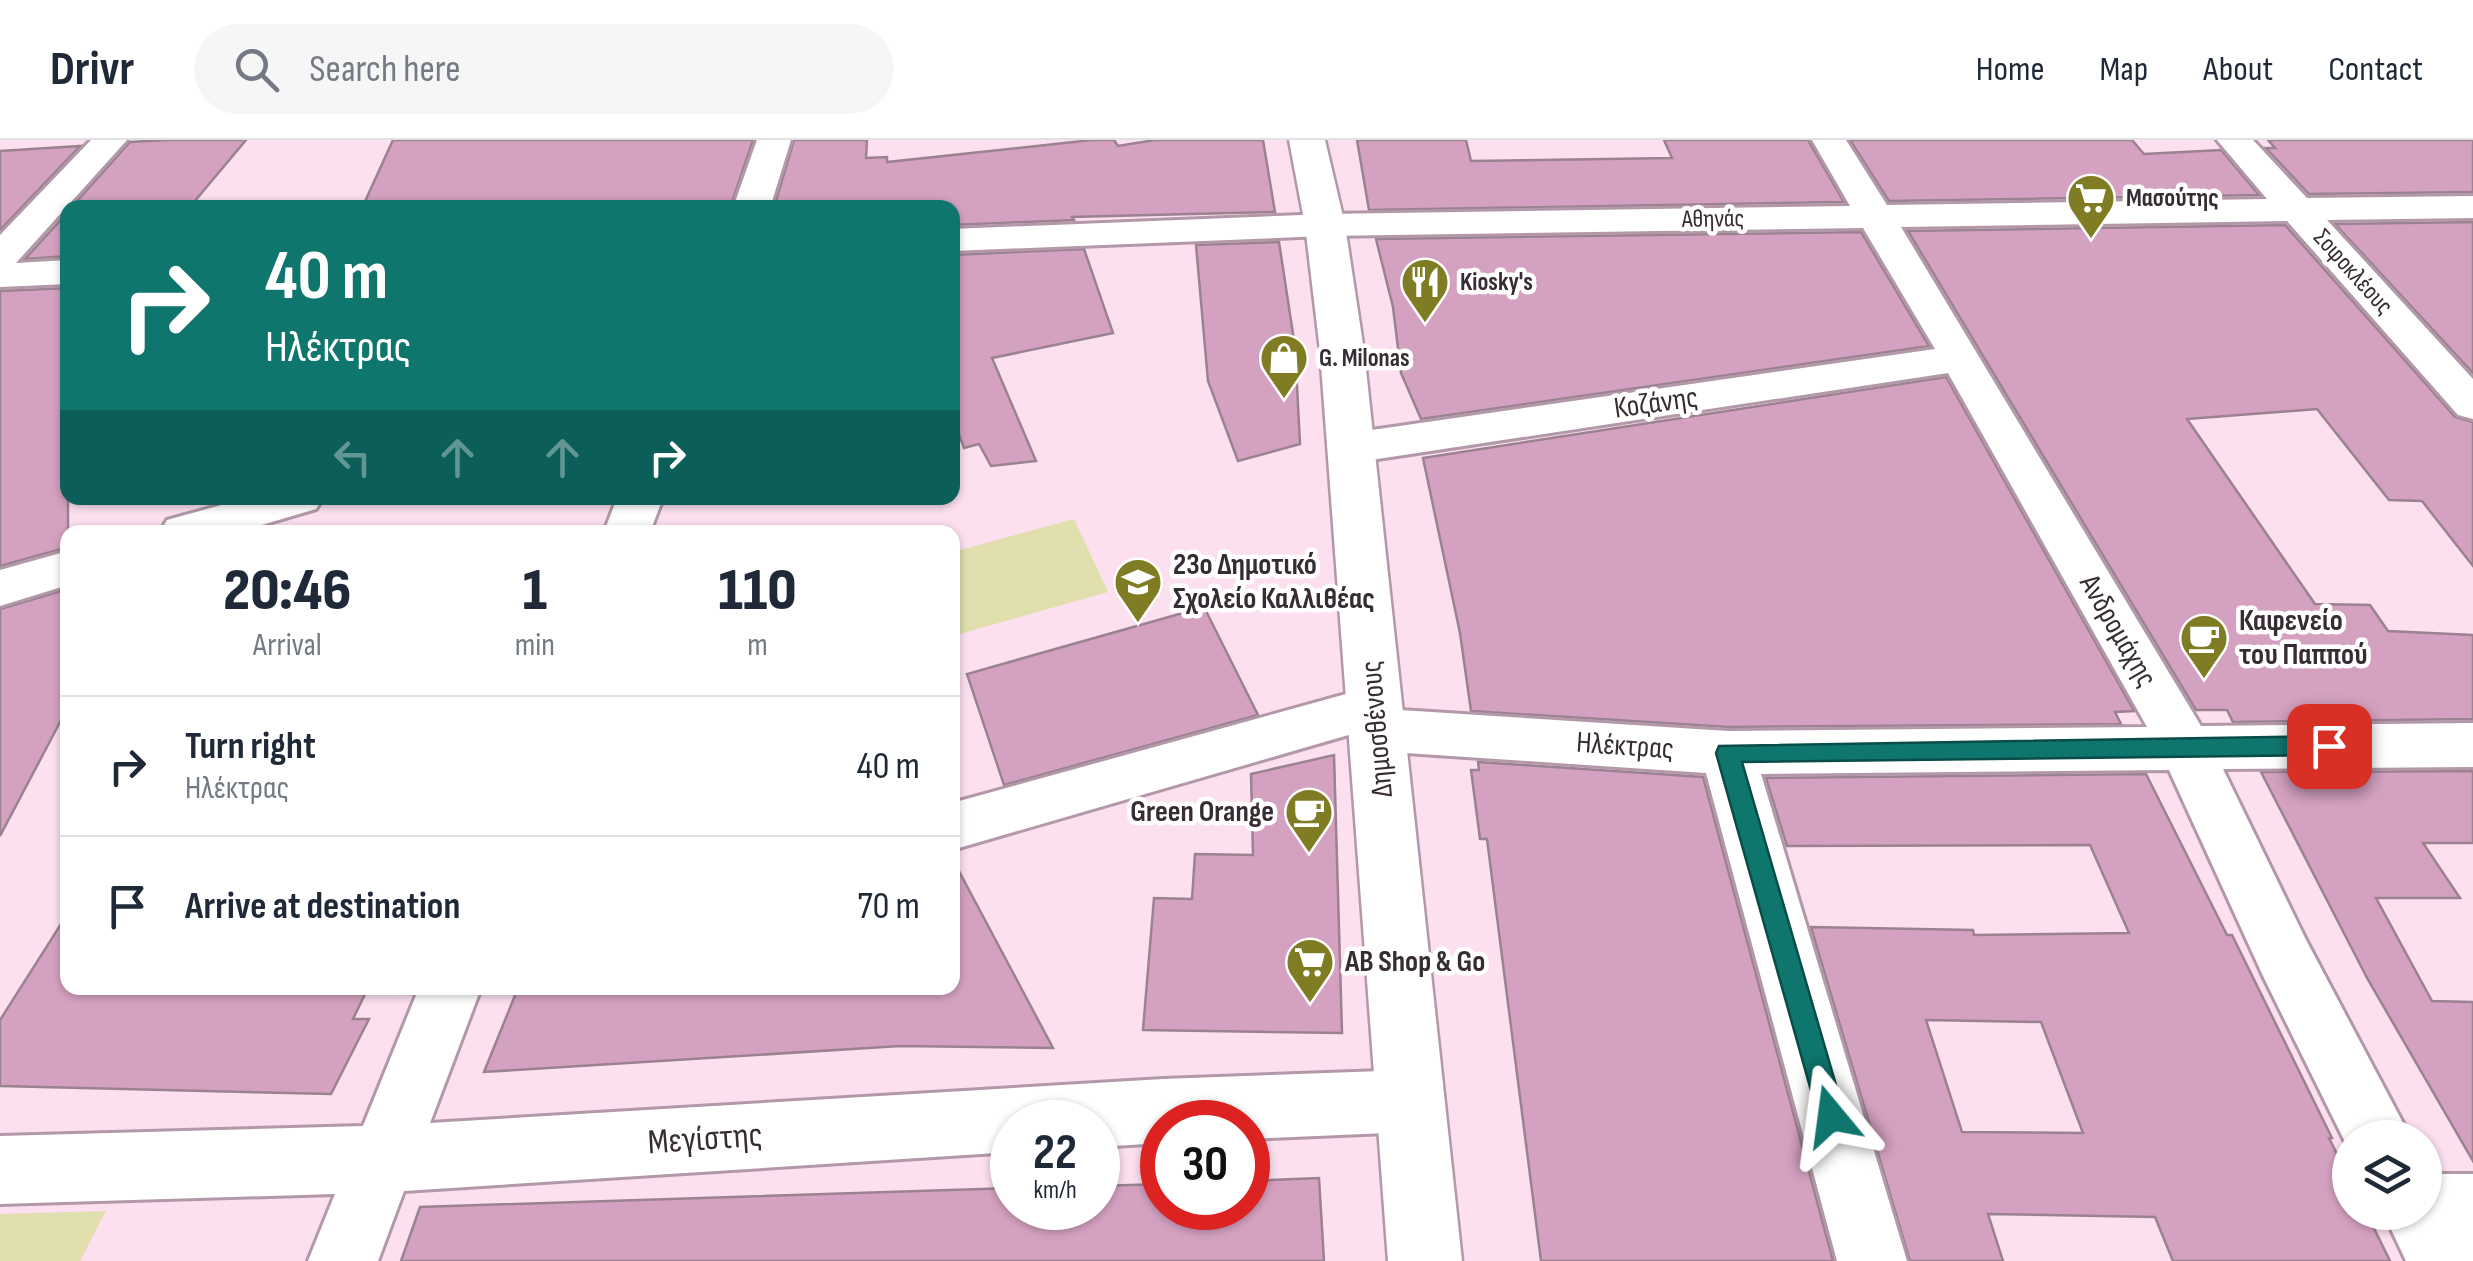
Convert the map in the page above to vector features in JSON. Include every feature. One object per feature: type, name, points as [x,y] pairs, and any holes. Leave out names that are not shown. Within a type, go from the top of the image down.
[{"type":"street","points":[[0,257],[110,140]]},
{"type":"street","points":[[754,200],[774,140]]},
{"type":"street","name":"Δημοσθένους","points":[[1307,140],[1325,226],[1351,448],[1424,1261]]},
{"type":"street","name":"Ανδρομάχης","points":[[1829,140],[1961,358],[2185,746],[2284,958],[2369,1120]]},
{"type":"street","name":"Σοφοκλέους","points":[[2234,140],[2473,405]]},
{"type":"street","name":"Αθηνάς","points":[[960,240],[1325,226],[2473,208]]},
{"type":"street","points":[[0,275],[60,272]]},
{"type":"street","name":"Κοζάνης","points":[[1351,448],[1961,358]]},
{"type":"street","points":[[208,525],[276,505]]},
{"type":"street","points":[[0,588],[60,570]]},
{"type":"street","name":"Ηλέκτρας","points":[[960,824],[1376,719],[1728,753],[2473,745]]},
{"type":"street","points":[[1728,753],[1872,1261]]},
{"type":"street","points":[[342,1261],[447,995]]},
{"type":"street","name":"Μεγίστης","points":[[0,1170],[384,1159],[1163,1111],[1410,1101]]},
{"type":"street","points":[[2442,1208],[2473,1208]]},
{"type":"street","points":[[2428,1230],[2445,1261]]},
{"type":"green space","points":[[1074,519],[1108,592],[960,634],[960,550]]},
{"type":"green space","points":[[106,1211],[80,1261],[0,1261],[0,1214]]},
{"type":"building","points":[[246,140],[196,200],[78,200],[130,142]]},
{"type":"building","points":[[393,140],[753,140],[733,200],[366,200]]},
{"type":"building","points":[[794,140],[867,140],[866,158],[887,157],[887,162],[1092,140],[1114,140],[1118,146],[1155,140],[1263,140],[1275,212],[1072,217],[1074,220],[960,225],[960,200],[776,200]]},
{"type":"building","points":[[1357,140],[1466,140],[1471,161],[1672,158],[1664,140],[1808,140],[1844,202],[1369,210]]},
{"type":"building","points":[[1850,140],[2132,140],[2144,154],[2221,150],[2259,195],[1889,201]]},
{"type":"building","points":[[2268,140],[2473,140],[2473,192],[2309,194],[2266,148],[2275,148]]},
{"type":"building","points":[[80,146],[0,230],[0,151]]},
{"type":"building","points":[[60,221],[60,257],[25,259]]},
{"type":"building","points":[[2473,222],[2473,373],[2335,224]]},
{"type":"building","points":[[2285,225],[2455,417],[2473,422],[2473,566],[2422,501],[2389,500],[2317,409],[2187,419],[2315,604],[2370,605],[2388,631],[2473,635],[2473,719],[2233,722],[2227,710],[2196,710],[1908,231]]},
{"type":"building","points":[[1861,232],[1929,346],[1421,419],[1401,373],[1393,307],[1376,239]]},
{"type":"building","points":[[1279,242],[1295,347],[1300,444],[1238,461],[1208,381],[1196,245]]},
{"type":"building","points":[[1084,249],[1113,333],[992,358],[1036,461],[991,466],[979,444],[964,448],[960,437],[960,255]]},
{"type":"building","points":[[60,288],[60,505],[68,505],[68,525],[60,525],[60,549],[0,566],[0,291]]},
{"type":"building","points":[[1946,377],[2134,711],[2115,712],[2121,724],[1728,727],[1471,711],[1460,633],[1423,458]]},
{"type":"building","points":[[60,591],[60,722],[0,836],[0,609]]},
{"type":"building","points":[[1204,607],[1258,715],[1004,785],[967,674]]},
{"type":"building","points":[[1334,755],[1342,1033],[1143,1030],[1154,898],[1192,899],[1195,854],[1253,855],[1251,774]]},
{"type":"building","points":[[1478,762],[1703,777],[1833,1261],[1541,1261],[1487,839],[1480,839],[1471,770],[1479,770]]},
{"type":"building","points":[[2473,771],[2473,843],[2423,843],[2460,898],[2376,898],[2432,1001],[2473,1002],[2473,1161],[2367,978],[2261,772]]},
{"type":"building","points":[[2146,774],[2227,935],[2232,935],[2332,1138],[2332,1230],[2375,1230],[2390,1261],[2173,1261],[2155,1217],[1988,1214],[2003,1261],[1910,1261],[1811,927],[1973,930],[1974,935],[2129,933],[2090,845],[1787,846],[1766,778]],"holes":[[[1926,1020],[2041,1022],[2083,1133],[1962,1132]]]},
{"type":"building","points":[[960,873],[1053,1048],[900,1046],[484,1072],[515,995],[960,995]]},
{"type":"building","points":[[60,926],[60,995],[365,995],[353,1019],[369,1019],[331,1094],[0,1086],[0,1020]]},
{"type":"building","points":[[1319,1178],[1324,1261],[401,1261],[420,1207],[990,1189],[990,1230],[1120,1230],[1120,1185],[1140,1185],[1140,1230],[1270,1230],[1270,1180]]},
{"type":"place","name":"Μασούτης","points":[[2091,240]]},
{"type":"place","name":"Kiosky's","points":[[1425,324]]},
{"type":"place","name":"G. Milonas","points":[[1284,400]]},
{"type":"place","name":"23ο Δημοτικό Σχολείο Καλλιθέας","points":[[1138,624]]},
{"type":"place","name":"Καφενείο του Παππού","points":[[2204,680]]},
{"type":"place","name":"Green Orange","points":[[1309,854]]},
{"type":"place","name":"AB Shop & Go","points":[[1310,1004]]},
{"type":"route","points":[[1831,1116],[1728,753],[2329,746]]}]
